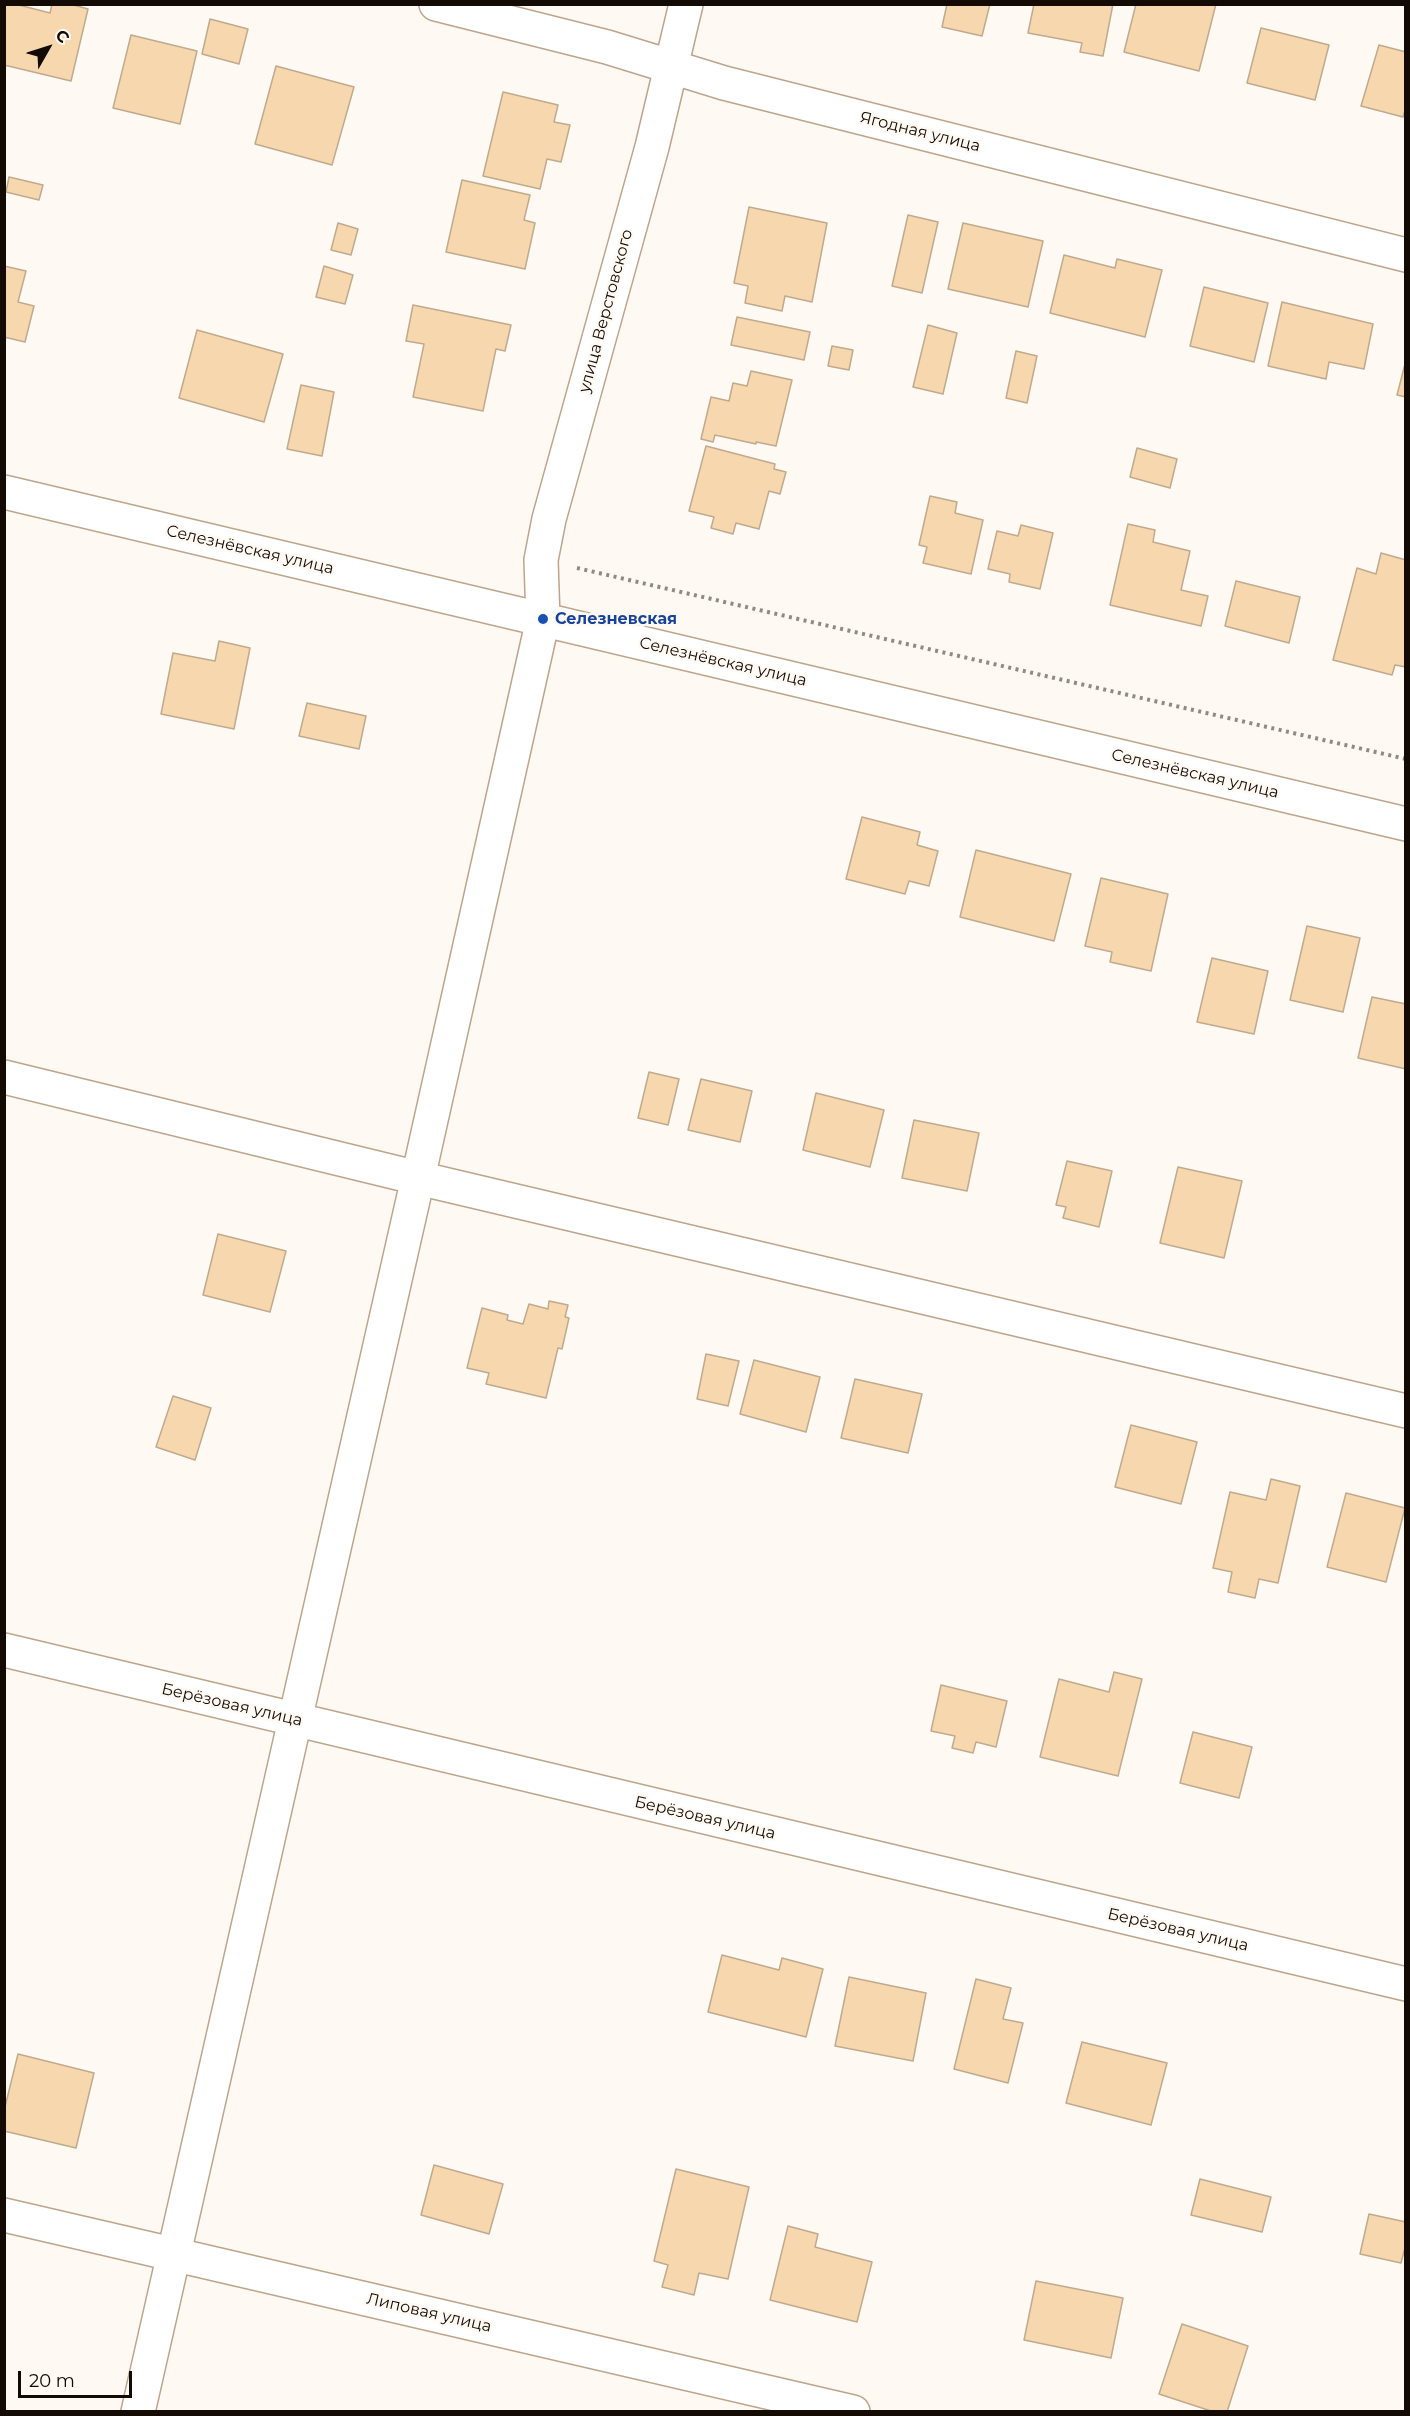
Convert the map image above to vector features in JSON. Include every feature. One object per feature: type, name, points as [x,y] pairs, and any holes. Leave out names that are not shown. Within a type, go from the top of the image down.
[{"type":"street","name":"Ягодная улица","points":[[436,4],[607,47],[736,86],[1406,255]]},
{"type":"street","name":"улица Верстовского","points":[[138,2412],[543,619],[541,560],[549,519],[649,158],[686,4]]},
{"type":"street","name":"Селезнёвская улица","points":[[4,492],[1406,824]]},
{"type":"street","points":[[4,1077],[418,1178],[1406,1412]]},
{"type":"street","name":"Берёзовая улица","points":[[4,1650],[1406,1984]]},
{"type":"street","name":"Липовая улица","points":[[4,2215],[853,2412]]},
{"type":"path","points":[[541,560],[1406,759]]},
{"type":"building","points":[[5,4],[15,4],[50,13],[52,4],[70,4],[88,9],[71,81],[4,65]]},
{"type":"building","points":[[947,4],[990,4],[982,36],[942,27]]},
{"type":"building","points":[[1034,4],[1113,4],[1103,56],[1080,52],[1082,43],[1028,33]]},
{"type":"building","points":[[1136,4],[1216,4],[1199,71],[1124,52]]},
{"type":"building","points":[[210,19],[248,29],[239,64],[202,54]]},
{"type":"building","points":[[1261,28],[1329,45],[1315,100],[1247,83]]},
{"type":"building","points":[[131,35],[197,51],[180,124],[113,108]]},
{"type":"building","points":[[1379,45],[1406,52],[1406,107],[1403,117],[1361,106]]},
{"type":"building","points":[[276,66],[354,87],[332,165],[255,144]]},
{"type":"building","points":[[503,92],[558,105],[554,122],[570,125],[561,162],[547,159],[540,189],[483,176]]},
{"type":"building","points":[[9,177],[43,185],[39,200],[6,192]]},
{"type":"building","points":[[462,180],[530,195],[524,220],[535,223],[525,269],[446,252]]},
{"type":"building","points":[[749,207],[827,223],[812,302],[785,296],[782,311],[745,303],[748,286],[734,283]]},
{"type":"building","points":[[908,215],[938,222],[922,293],[892,286]]},
{"type":"building","points":[[338,223],[358,229],[351,255],[331,250]]},
{"type":"building","points":[[963,223],[1043,241],[1028,307],[948,289]]},
{"type":"building","points":[[1064,255],[1115,268],[1117,259],[1162,270],[1145,337],[1050,313]]},
{"type":"building","points":[[4,266],[26,271],[18,302],[34,306],[25,342],[4,337]]},
{"type":"building","points":[[324,266],[353,275],[345,304],[316,297]]},
{"type":"building","points":[[1204,287],[1268,303],[1254,362],[1190,346]]},
{"type":"building","points":[[1282,302],[1373,324],[1364,369],[1329,362],[1326,379],[1268,366]]},
{"type":"building","points":[[413,305],[511,325],[505,351],[496,349],[483,411],[413,397],[424,344],[406,341]]},
{"type":"building","points":[[737,317],[810,332],[804,360],[731,345]]},
{"type":"building","points":[[928,325],[957,333],[943,394],[913,387]]},
{"type":"building","points":[[197,330],[283,354],[264,422],[179,398]]},
{"type":"building","points":[[832,346],[853,350],[849,370],[828,366]]},
{"type":"building","points":[[1016,351],[1037,356],[1027,403],[1006,398]]},
{"type":"building","points":[[1406,360],[1406,397],[1397,395]]},
{"type":"building","points":[[751,371],[792,380],[776,446],[715,435],[713,442],[701,439],[711,397],[729,401],[733,383],[747,386]]},
{"type":"building","points":[[301,385],[334,392],[322,456],[287,449]]},
{"type":"building","points":[[706,446],[775,464],[774,469],[786,472],[780,494],[769,491],[759,529],[736,523],[733,534],[711,528],[714,517],[689,511]]},
{"type":"building","points":[[1137,448],[1177,459],[1170,488],[1130,477]]},
{"type":"building","points":[[930,496],[957,502],[955,513],[983,520],[971,574],[923,563],[927,547],[919,545]]},
{"type":"building","points":[[1128,524],[1155,530],[1153,542],[1190,551],[1181,590],[1208,596],[1201,626],[1110,605]]},
{"type":"building","points":[[1021,525],[1053,533],[1040,589],[1009,582],[1010,574],[988,569],[997,531],[1018,536]]},
{"type":"building","points":[[1381,553],[1406,560],[1406,667],[1395,665],[1392,675],[1333,660],[1357,568],[1376,574]]},
{"type":"building","points":[[1236,581],[1300,597],[1289,643],[1225,626]]},
{"type":"building","points":[[219,641],[250,648],[234,729],[161,714],[173,653],[215,661]]},
{"type":"building","points":[[307,703],[366,716],[359,749],[299,736]]},
{"type":"building","points":[[862,817],[920,832],[917,845],[938,851],[929,886],[909,881],[905,894],[846,879]]},
{"type":"building","points":[[976,850],[1071,874],[1054,941],[960,917]]},
{"type":"building","points":[[1101,878],[1168,894],[1151,971],[1110,962],[1112,952],[1085,946]]},
{"type":"building","points":[[1307,926],[1360,938],[1343,1012],[1290,1000]]},
{"type":"building","points":[[1212,958],[1268,971],[1254,1034],[1197,1022]]},
{"type":"building","points":[[1372,997],[1406,1004],[1406,1069],[1358,1058]]},
{"type":"building","points":[[649,1072],[679,1079],[668,1125],[638,1118]]},
{"type":"building","points":[[701,1079],[752,1091],[740,1142],[688,1130]]},
{"type":"building","points":[[816,1093],[884,1110],[870,1167],[803,1150]]},
{"type":"building","points":[[914,1120],[979,1133],[967,1191],[902,1178]]},
{"type":"building","points":[[1067,1161],[1112,1171],[1099,1227],[1063,1218],[1066,1207],[1056,1205]]},
{"type":"building","points":[[1178,1167],[1242,1181],[1224,1258],[1160,1243]]},
{"type":"building","points":[[218,1234],[286,1251],[270,1312],[203,1295]]},
{"type":"building","points":[[549,1301],[568,1305],[565,1317],[569,1318],[562,1349],[558,1348],[546,1398],[486,1384],[489,1373],[467,1368],[482,1308],[508,1315],[507,1320],[523,1324],[529,1304],[548,1309]]},
{"type":"building","points":[[706,1354],[739,1361],[728,1406],[697,1399]]},
{"type":"building","points":[[754,1360],[820,1377],[806,1432],[740,1414]]},
{"type":"building","points":[[855,1379],[922,1394],[908,1453],[841,1438]]},
{"type":"building","points":[[173,1396],[211,1408],[195,1460],[156,1447]]},
{"type":"building","points":[[1131,1425],[1197,1442],[1181,1504],[1115,1487]]},
{"type":"building","points":[[1271,1479],[1300,1486],[1278,1583],[1259,1579],[1255,1598],[1228,1592],[1232,1572],[1213,1568],[1230,1492],[1266,1500]]},
{"type":"building","points":[[1346,1493],[1405,1508],[1386,1582],[1327,1567]]},
{"type":"building","points":[[1114,1672],[1142,1679],[1118,1776],[1040,1757],[1059,1679],[1109,1692]]},
{"type":"building","points":[[941,1685],[1007,1701],[996,1747],[976,1742],[973,1753],[952,1748],[955,1736],[931,1731]]},
{"type":"building","points":[[1193,1732],[1252,1747],[1239,1798],[1180,1783]]},
{"type":"building","points":[[722,1955],[779,1970],[782,1958],[823,1969],[806,2037],[708,2012]]},
{"type":"building","points":[[849,1977],[926,1993],[913,2061],[835,2046]]},
{"type":"building","points":[[976,1979],[1011,1988],[1003,2019],[1023,2023],[1008,2083],[954,2069]]},
{"type":"building","points":[[1082,2042],[1167,2063],[1151,2125],[1066,2103]]},
{"type":"building","points":[[18,2054],[94,2073],[76,2148],[4,2131],[4,2111]]},
{"type":"building","points":[[434,2165],[503,2184],[489,2234],[421,2215]]},
{"type":"building","points":[[676,2169],[749,2187],[728,2279],[699,2273],[694,2295],[662,2287],[668,2265],[654,2261]]},
{"type":"building","points":[[1200,2179],[1271,2197],[1262,2232],[1191,2215]]},
{"type":"building","points":[[1369,2214],[1406,2222],[1406,2244],[1401,2263],[1360,2254]]},
{"type":"building","points":[[788,2226],[818,2234],[815,2247],[872,2262],[857,2322],[770,2300]]},
{"type":"building","points":[[1036,2281],[1123,2298],[1111,2358],[1024,2340]]},
{"type":"building","points":[[1182,2324],[1248,2346],[1227,2412],[1214,2412],[1159,2394]]},
{"type":"place","name":"Селезневская","points":[[543,619]]}]
